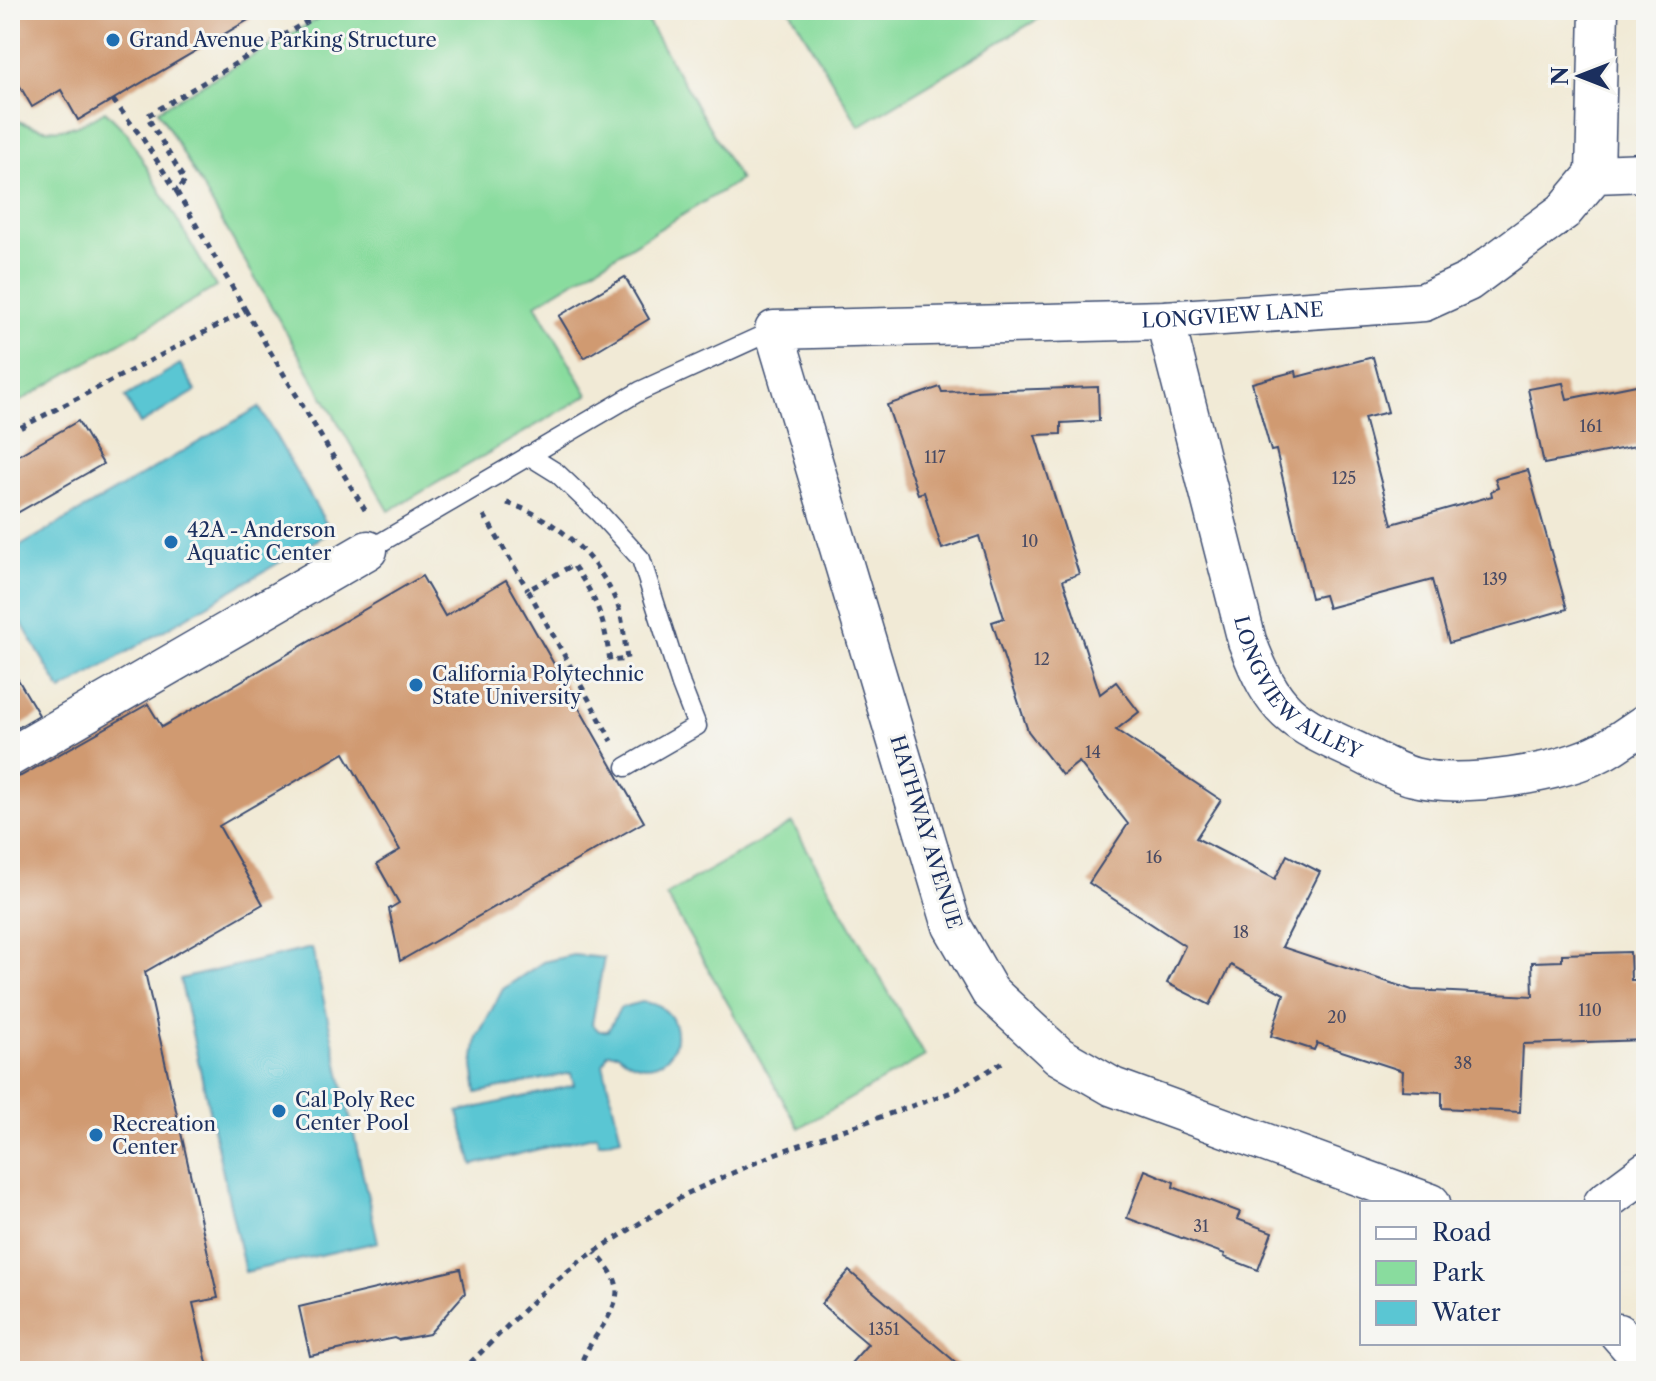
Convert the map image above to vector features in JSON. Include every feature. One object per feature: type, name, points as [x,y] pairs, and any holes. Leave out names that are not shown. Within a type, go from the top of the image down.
[{"type":"street","points":[[1599,10],[1595,174],[1646,172]]},
{"type":"street","name":"LONGVIEW LANE","points":[[774,330],[1165,320],[1424,302],[1468,282],[1564,211],[1595,174]]},
{"type":"street","name":"LONGVIEW ALLEY","points":[[1165,320],[1247,641],[1260,676],[1284,711],[1309,730],[1411,776],[1444,783],[1486,782],[1566,764],[1603,751],[1646,723]]},
{"type":"street","name":"HATHWAY AVENUE","points":[[774,330],[952,926],[990,992],[1059,1056],[1113,1087],[1426,1201]]},
{"type":"street","points":[[10,757],[376,546]]},
{"type":"street","points":[[1606,1201],[1646,1171]]},
{"type":"street","points":[[1620,1335],[1646,1365]]},
{"type":"lane","points":[[376,546],[640,391],[774,330]]},
{"type":"lane","points":[[528,455],[557,473],[641,559],[697,726],[626,767]]},
{"type":"path","points":[[177,192],[185,181],[147,116],[326,10]]},
{"type":"path","points":[[113,100],[177,192],[376,546]]},
{"type":"path","points":[[10,433],[246,311]]},
{"type":"path","points":[[466,492],[482,511],[491,506]]},
{"type":"path","points":[[500,501],[555,524],[585,553],[616,600],[627,659],[610,661],[604,623],[595,598],[573,565],[528,590]]},
{"type":"path","points":[[490,527],[626,767]]},
{"type":"path","points":[[462,1371],[538,1296],[595,1252],[686,1194],[777,1153],[952,1092],[1041,1040]]},
{"type":"path","points":[[579,1371],[593,1336],[612,1310],[617,1289],[609,1270],[595,1252]]},
{"type":"green space","points":[[333,10],[641,10],[740,180],[536,304],[588,395],[389,511],[158,110]]},
{"type":"green space","points":[[790,10],[1053,10],[859,126]]},
{"type":"green space","points":[[105,111],[127,133],[216,287],[10,407],[10,117],[35,127],[58,129],[81,124]]},
{"type":"green space","points":[[792,823],[925,1056],[799,1128],[666,895]]},
{"type":"water","points":[[180,364],[196,391],[140,424],[125,397]]},
{"type":"water","name":"42A - Anderson Aquatic Center","points":[[259,407],[331,532],[61,691],[10,603],[10,552]]},
{"type":"water","name":"Cal Poly Rec Center Pool","points":[[312,948],[378,1242],[245,1272],[180,979]]},
{"type":"water","points":[[573,955],[604,958],[592,1024],[599,1031],[608,1031],[620,1008],[641,1002],[659,1005],[671,1017],[676,1031],[671,1053],[654,1065],[642,1066],[618,1053],[608,1053],[603,1064],[621,1138],[599,1143],[597,1135],[473,1165],[458,1112],[574,1085],[571,1073],[477,1093],[473,1066],[477,1037],[503,989],[543,962]]},
{"type":"building","name":"Grand Avenue Parking Structure","points":[[10,10],[265,10],[78,120],[61,90],[32,107],[10,69]]},
{"type":"building","points":[[625,277],[649,319],[584,358],[559,316]]},
{"type":"building","points":[[1373,357],[1388,412],[1364,418],[1392,524],[1492,496],[1491,491],[1498,488],[1495,479],[1528,470],[1567,609],[1449,643],[1432,580],[1328,608],[1324,595],[1311,598],[1276,450],[1271,451],[1252,383],[1296,371],[1297,377]]},
{"type":"building","points":[[1563,383],[1567,399],[1646,383],[1646,444],[1544,464],[1528,389]]},
{"type":"building","points":[[940,387],[942,392],[1098,387],[1099,421],[1061,423],[1061,434],[1035,435],[1079,574],[1063,580],[1100,694],[1116,682],[1139,712],[1116,730],[1221,800],[1196,838],[1275,879],[1287,855],[1320,872],[1282,947],[1412,990],[1533,996],[1532,962],[1562,961],[1562,954],[1630,952],[1631,980],[1646,980],[1646,1040],[1523,1044],[1520,1112],[1442,1108],[1442,1092],[1402,1090],[1403,1071],[1317,1043],[1314,1050],[1271,1036],[1284,994],[1231,965],[1210,1005],[1167,983],[1185,946],[1089,883],[1128,824],[1079,762],[1062,775],[1028,731],[992,622],[1004,618],[979,536],[942,549],[924,492],[918,494],[887,405]]},
{"type":"building","points":[[78,421],[103,464],[10,517],[10,460]]},
{"type":"building","name":"Recreation Center","points":[[422,576],[445,616],[506,580],[644,822],[400,961],[389,909],[399,903],[377,864],[400,850],[344,753],[219,826],[263,904],[145,972],[218,1298],[193,1303],[209,1371],[10,1371],[10,779],[21,776],[148,704],[162,727]]},
{"type":"building","points":[[10,666],[39,715],[10,732]]},
{"type":"building","points":[[1145,1170],[1174,1182],[1173,1187],[1240,1212],[1237,1219],[1272,1232],[1258,1270],[1224,1257],[1225,1254],[1127,1218]]},
{"type":"building","points":[[460,1269],[465,1293],[429,1334],[398,1340],[394,1338],[310,1356],[299,1307]]},
{"type":"building","points":[[849,1271],[966,1371],[844,1371],[868,1344],[821,1304]]},
{"type":"place","name":"Grand Avenue Parking Structure","points":[[113,40]]},
{"type":"place","name":"42A - Anderson Aquatic Center","points":[[171,542]]},
{"type":"place","name":"California Polytechnic State University","points":[[416,685]]},
{"type":"place","name":"Cal Poly Rec Center Pool","points":[[279,1111]]},
{"type":"place","name":"Recreation Center","points":[[96,1135]]}]
